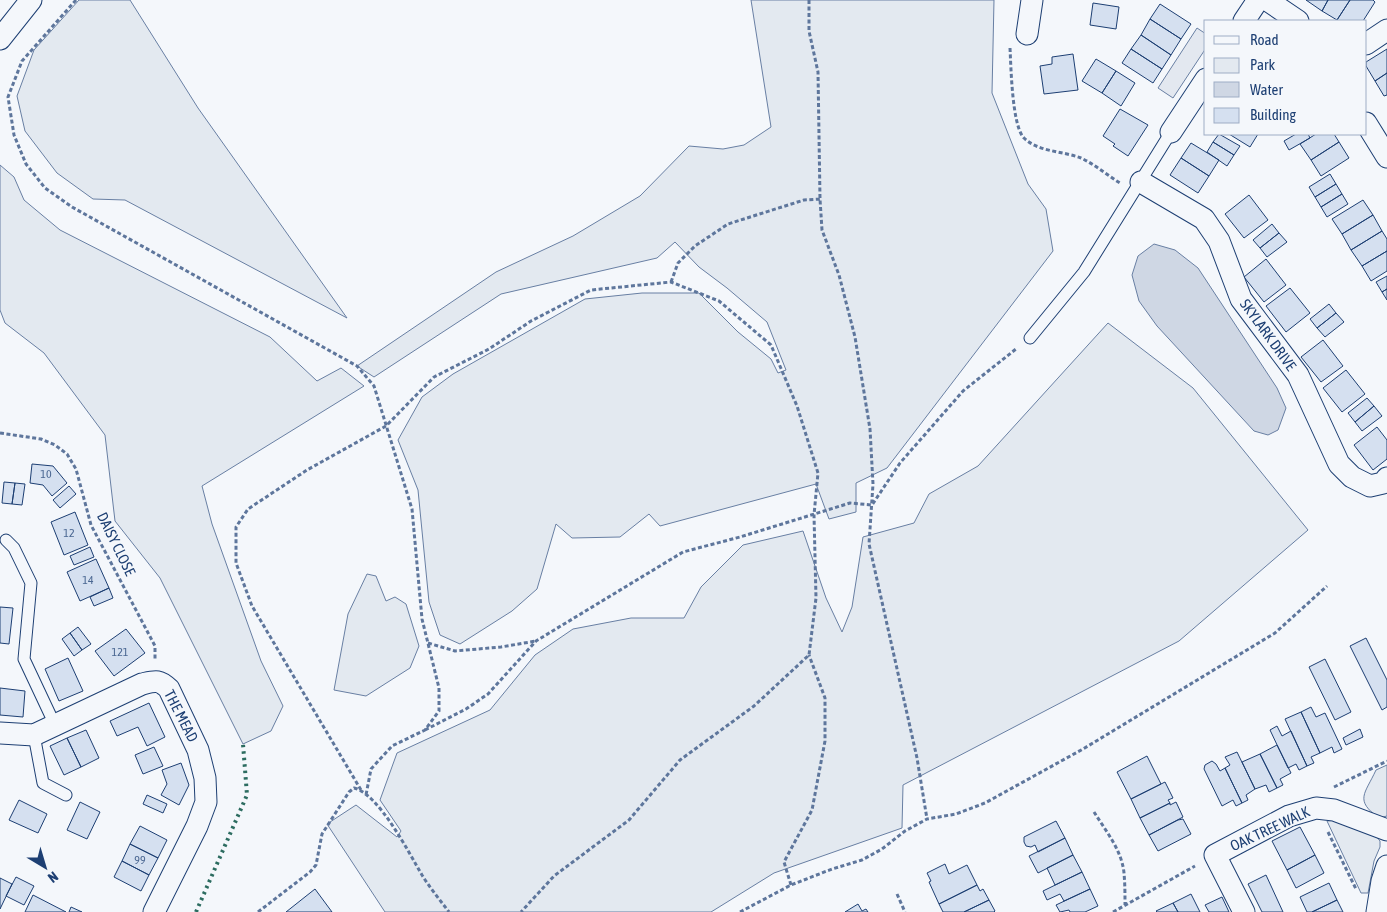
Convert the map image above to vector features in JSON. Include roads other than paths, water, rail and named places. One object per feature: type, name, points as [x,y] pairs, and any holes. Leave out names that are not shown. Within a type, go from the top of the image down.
[{"type":"street","points":[[0,39],[31,0]]},
{"type":"street","points":[[1018,37],[1032,0]]},
{"type":"street","points":[[1245,20],[1258,0]]},
{"type":"street","points":[[1267,0],[1297,20]]},
{"type":"street","points":[[1367,43],[1387,30]]},
{"type":"street","points":[[1171,132],[1204,83]]},
{"type":"street","points":[[1367,124],[1385,148]]},
{"type":"street","name":"SKYLARK DRIVE","points":[[1138,187],[1204,219],[1219,241],[1241,299],[1298,375],[1339,464],[1352,478],[1370,486],[1383,482],[1387,478]]},
{"type":"street","name":"THE MEAD","points":[[0,733],[34,735],[142,684],[155,681],[163,683],[169,689],[198,750],[205,778],[206,802],[197,826],[154,912]]},
{"type":"street","name":"OAK TREE WALK","points":[[1244,912],[1215,855],[1289,816],[1316,808],[1334,810],[1387,830]]},
{"type":"street","points":[[1378,912],[1382,881],[1387,866]]},
{"type":"lane","points":[[1030,338],[1084,272],[1171,132]]},
{"type":"lane","points":[[6,540],[14,548],[31,583],[24,659],[55,725]]},
{"type":"lane","points":[[34,735],[42,783],[66,795]]},
{"type":"water","points":[[1154,244],[1175,250],[1198,268],[1277,388],[1286,408],[1278,430],[1268,435],[1254,431],[1157,326],[1139,301],[1132,275],[1138,256]]}]
